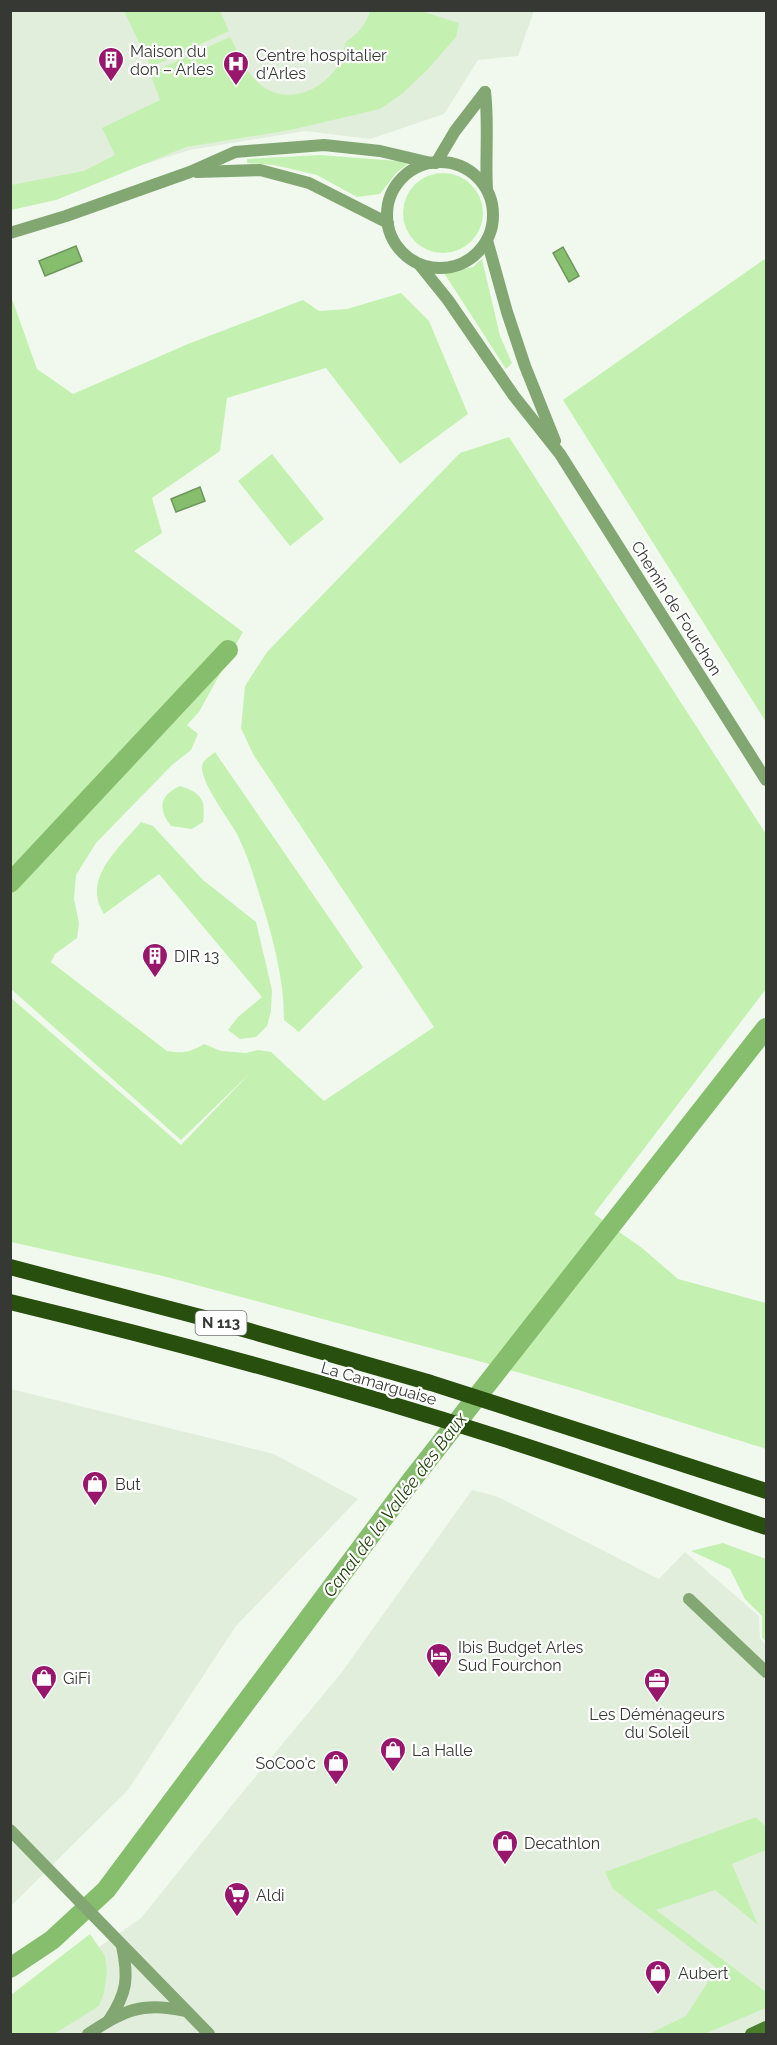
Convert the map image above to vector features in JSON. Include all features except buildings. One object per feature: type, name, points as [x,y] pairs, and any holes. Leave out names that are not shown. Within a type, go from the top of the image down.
[{"type":"highway","name":"La Camarguaise","points":[[10,1267],[208,1319],[431,1383],[766,1491]]},
{"type":"highway","name":"La Camarguaise","points":[[10,1302],[107,1325],[411,1410],[766,1527]]},
{"type":"highway","points":[[10,1310],[107,1325]]},
{"type":"main road","points":[[751,2034],[766,2027]]},
{"type":"street","name":"Chemin de Fourchon","points":[[434,163],[485,92],[488,110],[485,153],[487,189],[492,202],[493,215],[492,228],[487,240],[525,366],[560,454]]},
{"type":"street","points":[[10,233],[66,216],[190,172],[236,152],[324,145],[380,151],[434,163],[451,164],[465,169],[487,189]]},
{"type":"street","points":[[190,172],[260,170],[309,183],[388,223],[388,207],[393,191],[403,178],[416,169],[434,163]]},
{"type":"street","name":"Chemin de Fourchon","points":[[388,223],[393,240],[404,254],[419,264],[448,300],[514,396],[560,454],[766,780]]},
{"type":"street","points":[[419,264],[442,268],[465,262],[478,253],[487,240]]},
{"type":"street","points":[[689,1599],[766,1672]]},
{"type":"street","points":[[10,1830],[209,2034]]},
{"type":"street","points":[[108,2021],[121,2001],[125,1988],[126,1968],[120,1942]]},
{"type":"street","points":[[88,2034],[129,2011],[153,2006],[186,2012]]},
{"type":"shaded area","name":"Centre hospitalier d'Arles","points":[[11,11],[534,11],[518,56],[478,60],[444,114],[370,139],[305,131],[190,150],[11,206]]},
{"type":"shaded area","points":[[124,11],[220,11],[229,31],[151,67]]},
{"type":"shaded area","points":[[370,11],[421,11],[459,23],[456,37],[428,69],[403,93],[380,109],[290,130],[186,147],[56,200],[11,210],[11,185],[84,171],[115,155],[102,128],[160,100],[150,73],[230,37],[256,81],[279,94],[303,93],[325,81],[334,71],[341,60],[346,42],[361,28]]},
{"type":"shaded area","points":[[320,155],[410,162],[396,173],[380,194],[357,197],[317,175],[274,165],[247,163],[247,159]]},
{"type":"shaded area","points":[[443,173],[458,176],[471,185],[480,198],[483,213],[480,228],[471,241],[458,250],[443,253],[428,250],[415,241],[406,228],[403,213],[406,198],[415,185],[428,176]]},
{"type":"shaded area","points":[[76,246],[82,261],[45,276],[39,261]]},
{"type":"shaded area","points":[[563,247],[579,276],[569,282],[553,253]]},
{"type":"shaded area","points":[[766,258],[766,722],[563,400]]},
{"type":"shaded area","points":[[482,259],[500,336],[512,363],[506,369],[444,273],[473,267]]},
{"type":"shaded area","points":[[401,293],[429,321],[468,414],[400,464],[326,368],[227,398],[220,451],[152,498],[162,533],[134,551],[243,632],[199,712],[187,725],[198,734],[191,750],[172,765],[96,843],[76,875],[74,899],[79,923],[77,938],[55,954],[51,962],[167,1051],[186,1052],[204,1044],[221,1051],[271,1052],[324,1101],[434,1027],[253,754],[241,728],[245,686],[267,652],[460,453],[509,437],[766,834],[766,989],[594,1214],[642,1248],[678,1279],[766,1303],[766,1449],[475,1360],[163,1276],[11,1242],[11,998],[181,1145],[250,1073],[181,1140],[11,989],[11,296],[37,369],[73,394],[188,344],[303,300],[319,311],[347,309]]},
{"type":"shaded area","points":[[272,454],[324,519],[290,546],[238,481]]},
{"type":"shaded area","points":[[200,487],[205,501],[176,512],[171,499]]},
{"type":"shaded area","points":[[215,752],[363,967],[299,1032],[284,1020],[278,961],[248,859],[237,834],[204,776],[203,764]]},
{"type":"shaded area","points":[[180,786],[193,791],[203,802],[203,822],[192,829],[171,826],[162,808],[168,794]]},
{"type":"shaded area","points":[[141,822],[153,826],[203,880],[256,922],[272,990],[271,1011],[267,1026],[256,1037],[240,1039],[228,1030],[238,1017],[262,997],[159,874],[104,914],[98,901],[97,888],[100,876],[114,853]]},
{"type":"shaded area","points":[[11,1389],[274,1454],[358,1499],[236,1626],[128,1790],[11,1906]]},
{"type":"shaded area","points":[[472,1490],[496,1496],[659,1579],[685,1552],[759,1616],[760,1638],[766,1645],[766,2034],[11,2034],[10,2009],[141,1918],[342,1672]]},
{"type":"shaded area","points":[[723,1543],[766,1559],[766,1642],[762,1637],[762,1616],[745,1599],[730,1569],[691,1551]]},
{"type":"shaded area","points":[[756,1817],[766,1827],[766,1850],[732,1864],[758,1925],[715,1890],[656,1910],[766,1992],[766,2008],[704,2034],[649,2034],[686,2016],[717,1968],[613,1889],[605,1872]]},
{"type":"shaded area","points":[[90,1934],[105,1956],[107,1971],[104,1993],[99,2006],[54,2034],[11,2034],[11,1995]]},
{"type":"waterway","points":[[10,883],[228,650]]},
{"type":"waterway","name":"Canal de la Vallée des Baux","points":[[10,1968],[52,1940],[106,1890],[411,1481],[766,1028]]},
{"type":"place","name":"Maison du don – Arles","points":[[111,83]]},
{"type":"place","name":"Centre hospitalier d'Arles","points":[[236,87]]},
{"type":"place","name":"DIR 13","points":[[155,979]]},
{"type":"place","name":"But","points":[[95,1507]]},
{"type":"place","name":"Ibis Budget Arles Sud Fourchon","points":[[439,1679]]},
{"type":"place","name":"GiFi","points":[[44,1701]]},
{"type":"place","name":"Les Déménageurs du Soleil","points":[[657,1704]]},
{"type":"place","name":"La Halle","points":[[393,1773]]},
{"type":"place","name":"SoCoo'c","points":[[336,1786]]},
{"type":"place","name":"Decathlon","points":[[505,1866]]},
{"type":"place","name":"Aldi","points":[[237,1918]]},
{"type":"place","name":"Aubert","points":[[658,1996]]}]
